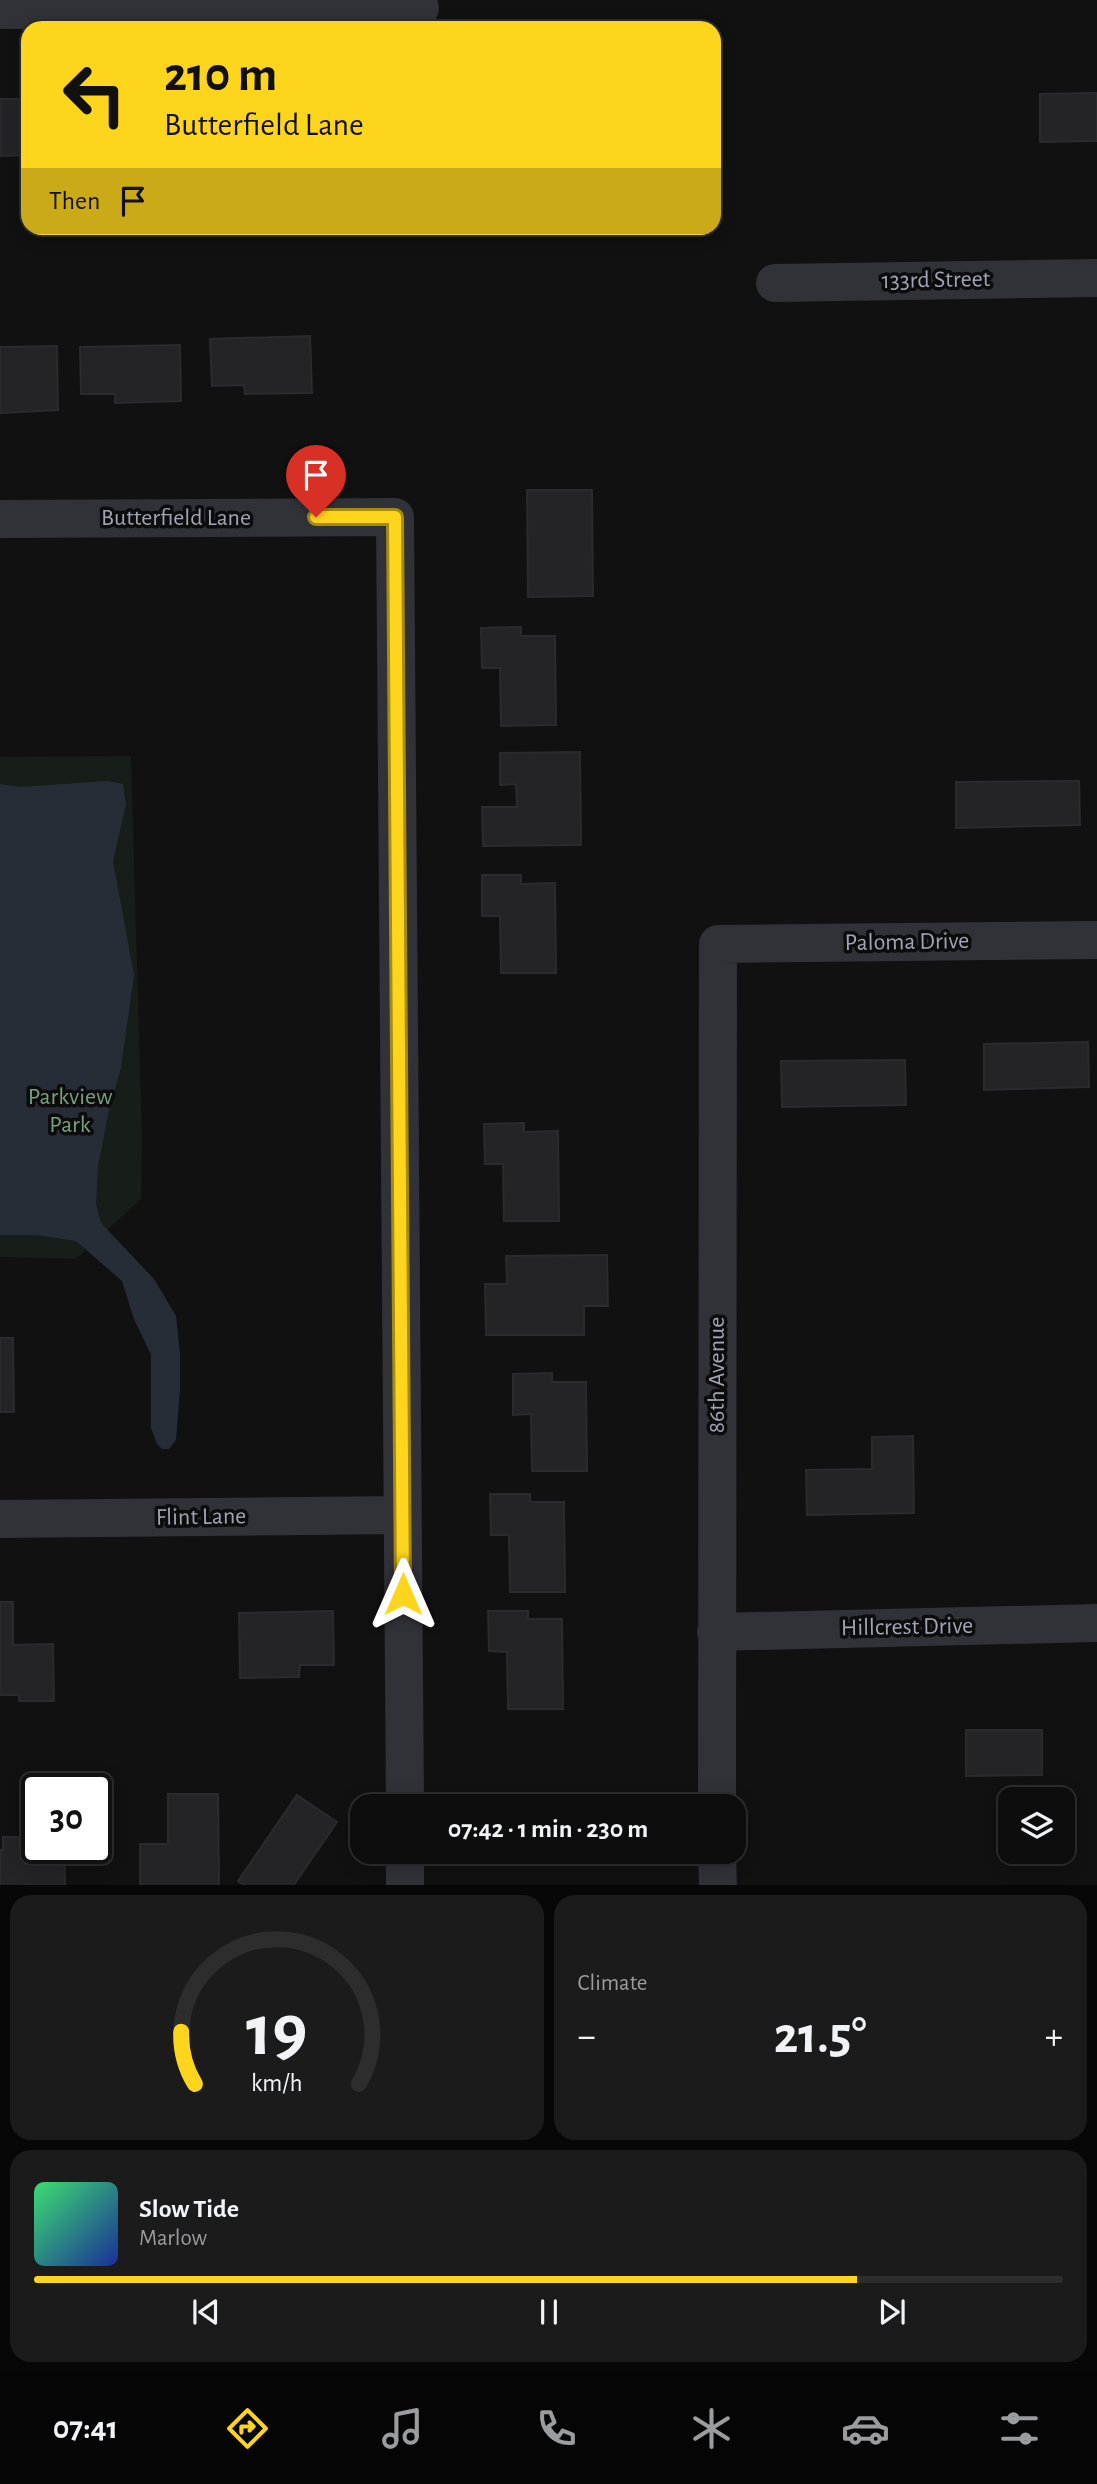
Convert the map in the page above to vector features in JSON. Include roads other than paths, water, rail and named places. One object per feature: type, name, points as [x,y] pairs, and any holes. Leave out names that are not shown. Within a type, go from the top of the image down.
[{"type":"street","points":[[0,10],[420,8]]},
{"type":"street","name":"133rd Street","points":[[775,283],[1097,278]]},
{"type":"street","name":"Butterfield Lane","points":[[0,519],[395,517],[402,1515]]},
{"type":"street","name":"Paloma Drive","points":[[718,944],[1097,940]]},
{"type":"street","name":"86th Avenue","points":[[717,1794],[718,944]]},
{"type":"street","points":[[402,1515],[405,1794]]},
{"type":"street","name":"Flint Lane","points":[[0,1519],[402,1515]]},
{"type":"street","name":"Hillcrest Drive","points":[[716,1632],[1097,1623]]},
{"type":"street","points":[[405,1864],[405,1885]]},
{"type":"street","points":[[717,1864],[718,1885]]},
{"type":"park label","name":"Parkview Park","points":[[70,1111]]}]
